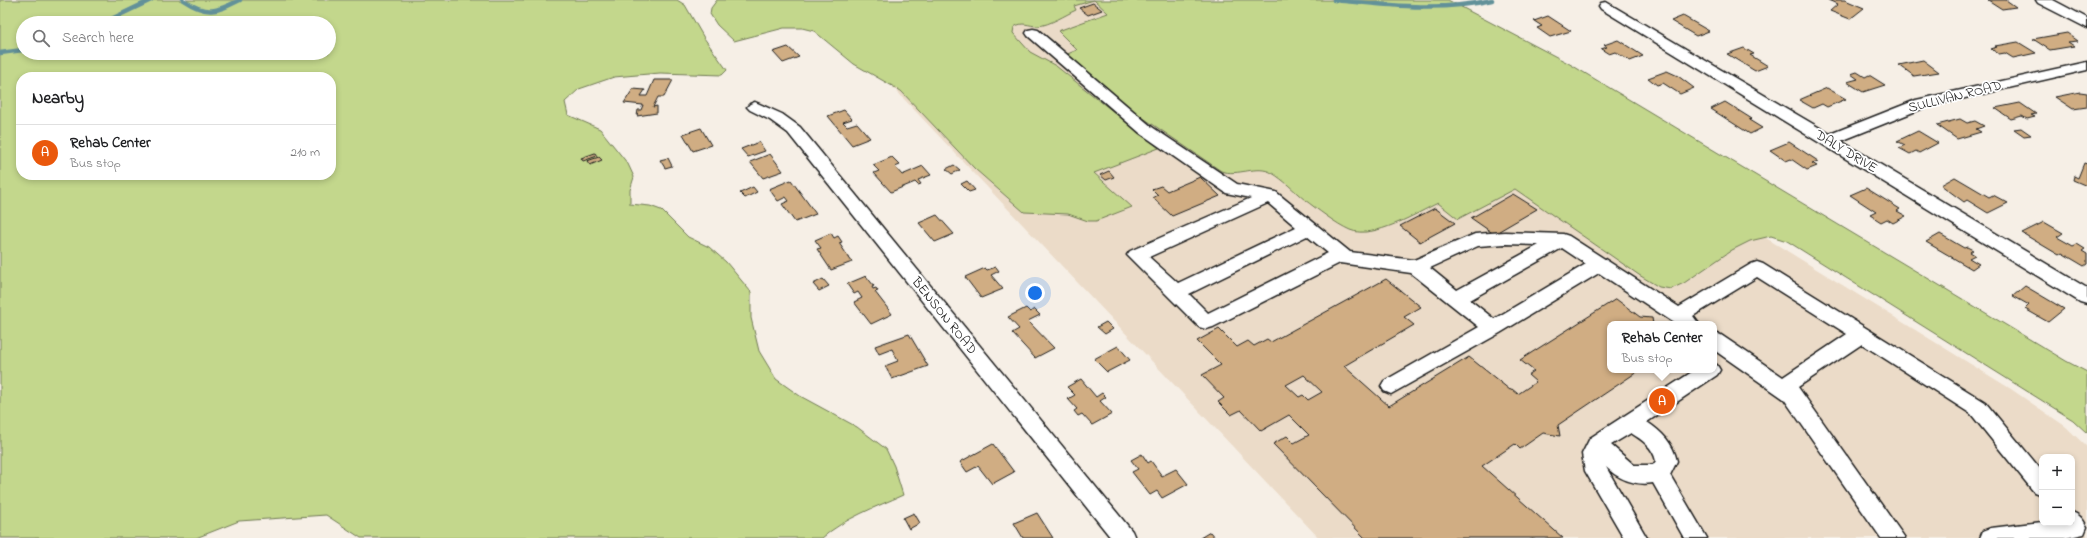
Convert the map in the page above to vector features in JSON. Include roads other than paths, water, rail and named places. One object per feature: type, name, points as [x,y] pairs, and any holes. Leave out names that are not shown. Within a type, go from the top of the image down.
[{"type":"street","points":[[2043,0],[2087,24]]},
{"type":"street","name":"DALY DRIVE","points":[[1606,6],[2087,297]]},
{"type":"street","points":[[1033,33],[1146,130],[1232,189],[1270,196],[1345,258],[1416,267],[1493,328]]},
{"type":"street","name":"SULLIVAN ROAD","points":[[1827,141],[1921,104],[2087,66]]},
{"type":"street","name":"BENSON ROAD","points":[[755,107],[781,120],[794,130],[1124,538]]},
{"type":"street","points":[[1270,196],[1136,255],[1206,322],[1340,254]]},
{"type":"street","points":[[1176,292],[1308,228]]},
{"type":"street","points":[[1416,267],[1474,240],[1505,238],[1563,240],[1685,320],[1757,268],[1978,408],[2039,482]]},
{"type":"street","points":[[1456,299],[1563,240]]},
{"type":"street","points":[[1391,386],[1493,328],[1600,264]]},
{"type":"street","points":[[1782,387],[1862,334]]},
{"type":"street","points":[[1717,342],[1791,393],[1894,538]]},
{"type":"street","points":[[1717,365],[1734,354]]},
{"type":"street","points":[[1636,538],[1596,471],[1592,454],[1597,444],[1705,373]]},
{"type":"street","points":[[1597,444],[1618,465],[1627,471],[1649,475],[1658,473],[1664,468],[1666,461],[1665,453],[1652,437],[1631,422]]},
{"type":"street","points":[[1658,473],[1696,538]]},
{"type":"street","points":[[1992,538],[2076,527],[2075,526]]},
{"type":"waterway","points":[[118,16],[151,0]]},
{"type":"waterway","points":[[183,0],[191,5],[205,10],[218,9],[240,0]]},
{"type":"waterway","points":[[1334,0],[1433,7],[1472,4],[1492,0]]},
{"type":"waterway","points":[[0,53],[16,51]]},
{"type":"place","name":"Rehab Center","points":[[1662,401]]}]
